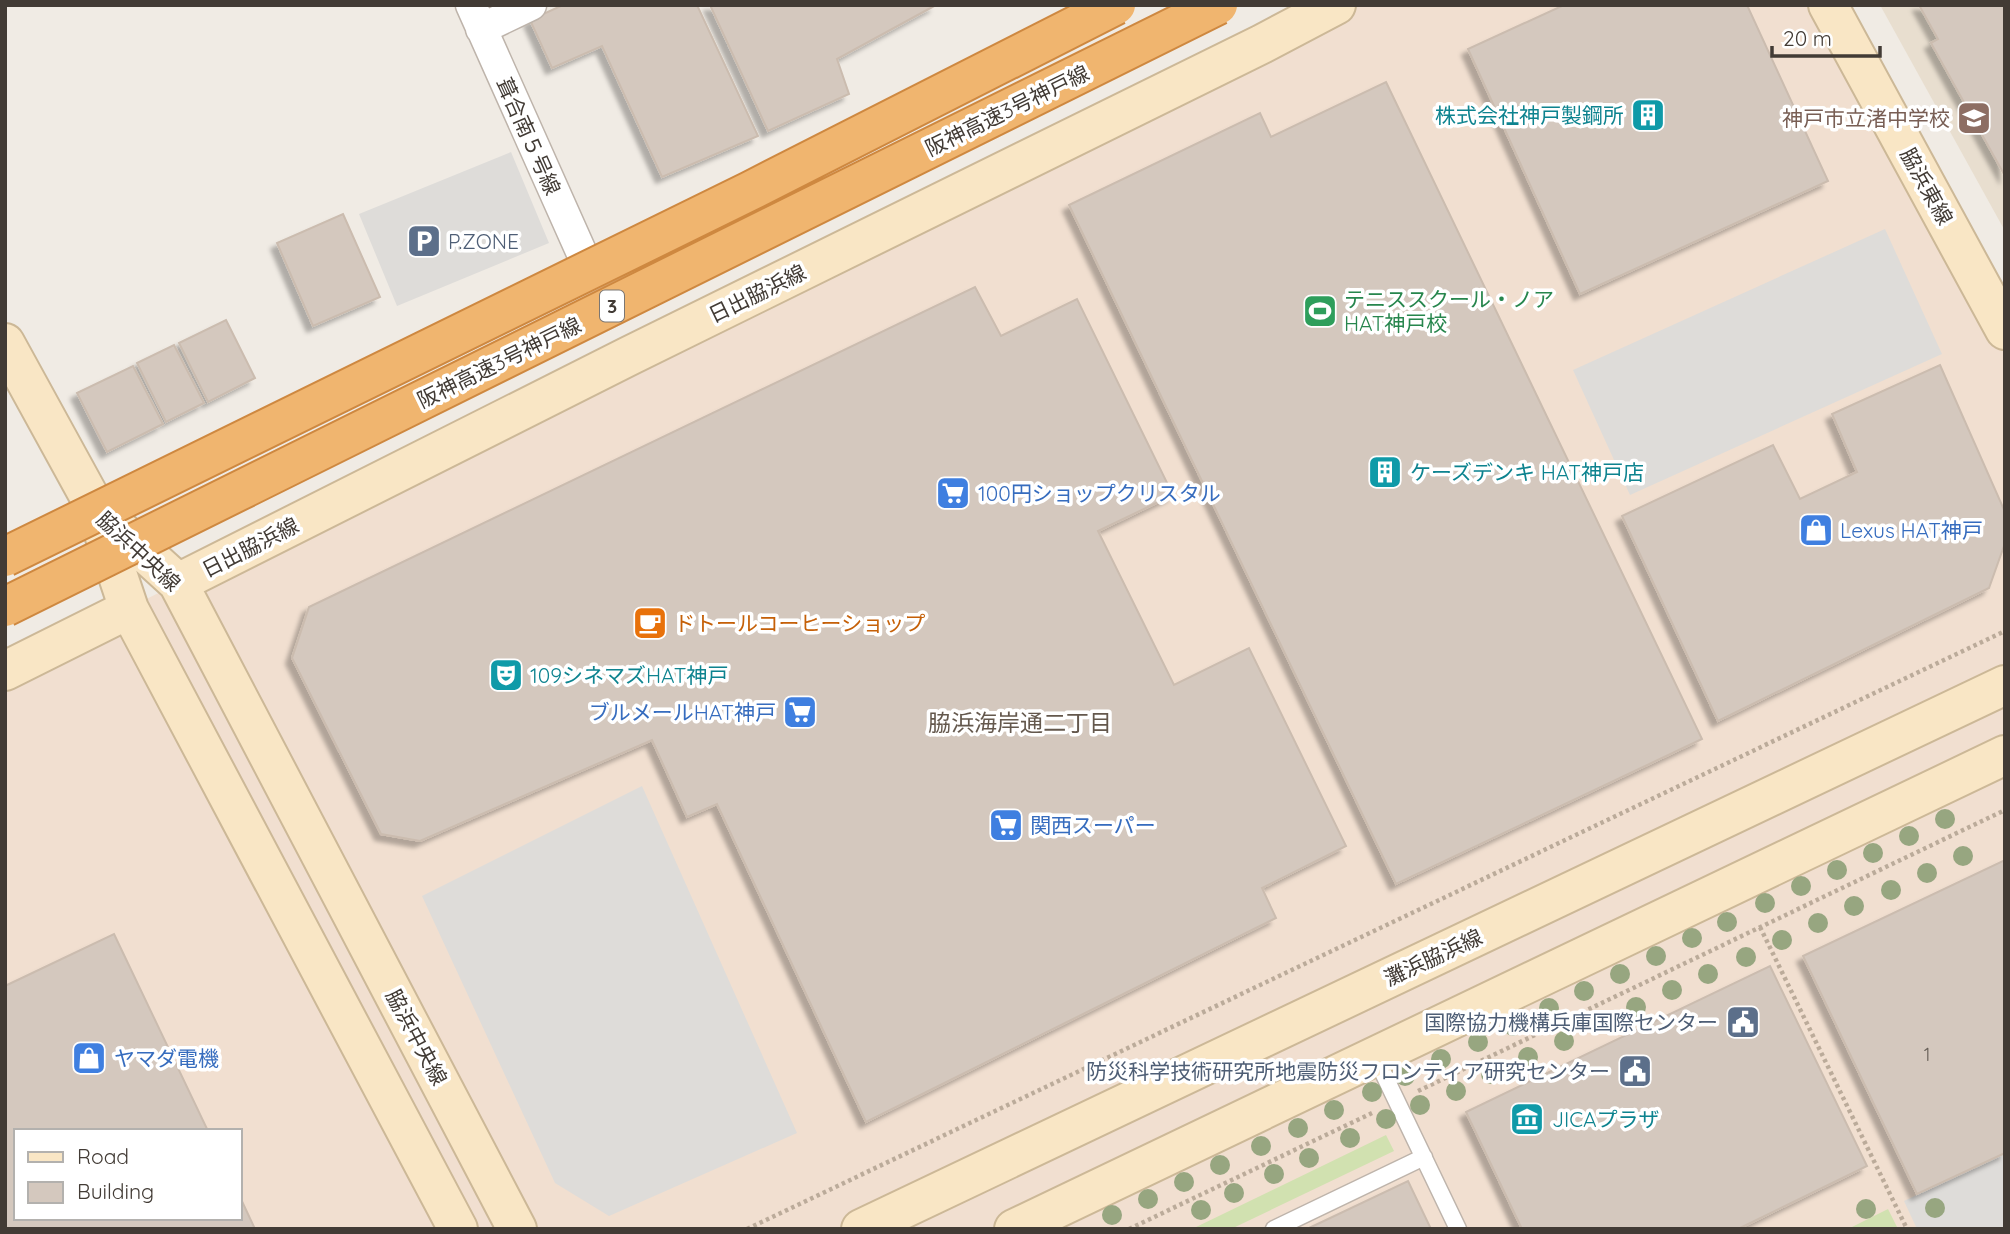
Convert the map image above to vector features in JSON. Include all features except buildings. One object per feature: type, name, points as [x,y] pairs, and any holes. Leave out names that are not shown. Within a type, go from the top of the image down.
[{"type":"highway","name":"阪神高速3号神戸線","points":[[5,555],[750,191],[1116,5]]},
{"type":"highway","name":"阪神高速3号神戸線","points":[[5,607],[1219,5]]},
{"type":"street","points":[[476,17],[531,5]]},
{"type":"street","points":[[5,555],[95,507],[588,267],[1107,5]]},
{"type":"street","name":"日出脇浜線","points":[[178,583],[1336,5]]},
{"type":"street","name":"脇浜東線","points":[[1828,5],[2005,330]]},
{"type":"street","name":"葺合南５号線","points":[[476,17],[588,267]]},
{"type":"street","points":[[5,343],[95,507]]},
{"type":"street","name":"脇浜中央線","points":[[95,507],[178,583],[517,1229]]},
{"type":"street","name":"脇浜中央線","points":[[95,507],[129,609],[458,1229]]},
{"type":"street","points":[[5,671],[129,609]]},
{"type":"street","name":"灘浜脇浜線","points":[[862,1229],[2005,685]]},
{"type":"street","points":[[1014,1229],[2005,755]]},
{"type":"lane","points":[[1375,1056],[1458,1229]]},
{"type":"lane","points":[[1274,1229],[1424,1157]]},
{"type":"path","points":[[747,1229],[2005,631]]},
{"type":"path","points":[[1129,1229],[2005,810]]},
{"type":"path","points":[[1760,927],[1907,1229]]},
{"type":"shaded area","points":[[1336,5],[1828,5],[2005,330],[2005,1229],[5,1229],[5,671]]},
{"type":"shaded area","name":"神戸市立渚中学校","points":[[1880,5],[2005,5],[2005,231]]},
{"type":"shaded area","name":"P.ZONE","points":[[511,152],[549,243],[397,306],[359,214]]},
{"type":"shaded area","points":[[1885,229],[1942,354],[1630,495],[1573,370]]},
{"type":"shaded area","points":[[642,786],[797,1133],[609,1216],[555,1183],[422,896]]},
{"type":"shaded area","points":[[2005,1153],[2005,1229],[1917,1229],[1904,1201]]},
{"type":"green space","points":[[1386,1135],[1394,1151],[1231,1229],[1192,1229]]},
{"type":"green space","points":[[1888,1209],[1898,1229],[1848,1229]]},
{"type":"place","name":"株式会社神戸製鋼所","points":[[1648,115]]},
{"type":"place","name":"神戸市立渚中学校","points":[[1974,118]]},
{"type":"place","name":"P.ZONE","points":[[424,241]]},
{"type":"place","name":"テニススクール・ノア HAT神戸校","points":[[1320,311]]},
{"type":"place","name":"ケーズデンキ HAT神戸店","points":[[1385,472]]},
{"type":"place","name":"100円ショップクリスタル","points":[[953,493]]},
{"type":"place","name":"Lexus HAT神戸","points":[[1816,530]]},
{"type":"place","name":"ドトールコーヒーショップ","points":[[650,623]]},
{"type":"place","name":"109シネマズHAT神戸","points":[[506,675]]},
{"type":"place","name":"ブルメールHAT神戸","points":[[800,712]]},
{"type":"place","name":"関西スーパー","points":[[1006,825]]},
{"type":"place","name":"国際協力機構兵庫国際センター","points":[[1743,1022]]},
{"type":"place","name":"ヤマダ電機","points":[[89,1058]]},
{"type":"place","name":"防災科学技術研究所地震防災フロンティア研究センター","points":[[1635,1071]]},
{"type":"place","name":"JICAプラザ","points":[[1527,1119]]},
{"type":"district","name":"脇浜海岸通二丁目","points":[[1020,722]]}]
